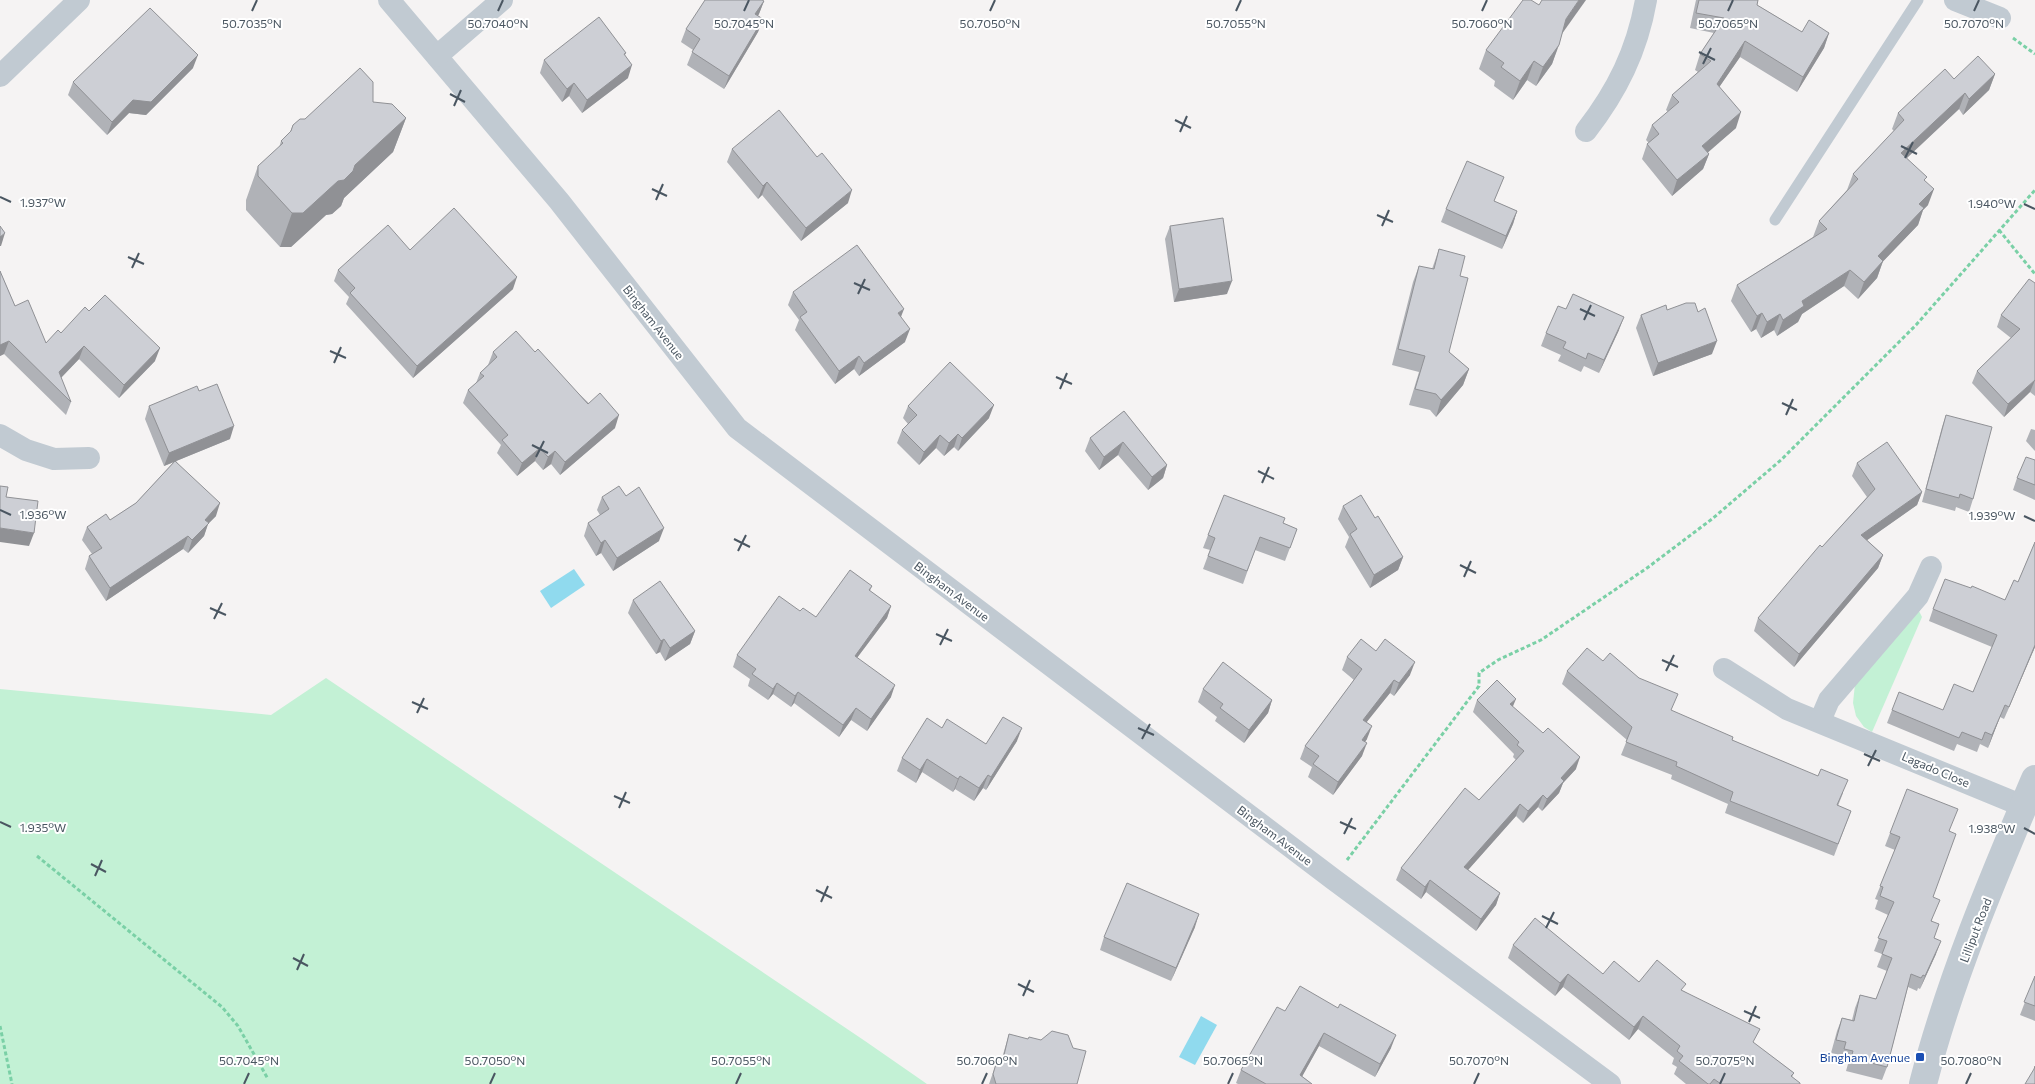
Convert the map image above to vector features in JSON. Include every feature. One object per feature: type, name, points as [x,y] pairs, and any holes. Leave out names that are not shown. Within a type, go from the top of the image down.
[{"type":"street","points":[[0,76],[79,0]]},
{"type":"street","name":"Bingham Avenue","points":[[390,0],[559,201],[737,428],[1333,879],[1610,1084]]},
{"type":"street","points":[[437,56],[502,0]]},
{"type":"street","points":[[1586,131],[1606,105],[1630,61],[1638,38],[1646,0]]},
{"type":"street","points":[[1955,0],[2006,28]]},
{"type":"street","points":[[0,435],[26,450],[54,459],[89,458]]},
{"type":"street","points":[[1820,721],[1829,700],[1918,596],[1931,567]]},
{"type":"street","name":"Lagado Close","points":[[1724,669],[1787,709],[2023,806]]},
{"type":"street","name":"Lilliput Road","points":[[1923,1084],[1935,1037],[1959,969],[2035,779]]},
{"type":"lane","points":[[1775,220],[1918,0]]},
{"type":"path","points":[[2006,28],[2035,54]]},
{"type":"path","points":[[1333,879],[1479,686],[1479,674],[1498,660],[1541,640],[1610,594],[1712,519],[1768,472],[1916,325],[2035,190]]},
{"type":"path","points":[[1999,230],[2035,274]]},
{"type":"path","points":[[37,856],[222,1008],[238,1026],[268,1079]]},
{"type":"path","points":[[0,1026],[12,1084]]},
{"type":"green space","points":[[1919,611],[1922,617],[1872,732],[1864,727],[1856,716],[1853,703],[1855,684]]},
{"type":"green space","points":[[326,678],[927,1084],[0,1084],[0,689],[271,715]]},
{"type":"water","points":[[574,569],[585,585],[551,608],[540,591]]},
{"type":"water","points":[[1201,1016],[1217,1025],[1195,1065],[1179,1057]]},
{"type":"building","points":[[705,0],[764,1],[755,14],[763,19],[729,76],[692,52],[700,39],[686,29]]},
{"type":"building","points":[[1523,0],[1531,0],[1539,5],[1542,0],[1579,0],[1566,19],[1559,45],[1543,67],[1534,61],[1520,81],[1501,67],[1504,63],[1486,50]]},
{"type":"building","points":[[1699,0],[1758,0],[1757,5],[1802,32],[1809,20],[1829,33],[1803,77],[1745,41],[1717,84],[1741,112],[1702,146],[1709,154],[1677,180],[1647,144],[1659,134],[1652,125],[1679,102],[1672,95],[1711,61],[1700,54],[1724,18],[1696,13]]},
{"type":"building","points":[[150,8],[198,55],[151,102],[133,100],[112,122],[73,82]]},
{"type":"building","points":[[599,17],[626,53],[624,54],[632,65],[587,100],[574,83],[567,89],[544,60]]},
{"type":"building","points":[[1978,56],[1995,74],[1969,99],[1965,93],[1901,153],[1927,177],[1924,180],[1934,189],[1919,204],[1924,208],[1878,256],[1883,261],[1864,282],[1850,270],[1802,301],[1804,306],[1783,320],[1780,314],[1767,322],[1762,313],[1757,316],[1737,285],[1827,229],[1819,221],[1858,179],[1853,174],[1904,120],[1898,113],[1945,69],[1954,79]]},
{"type":"building","points":[[360,68],[373,82],[373,102],[392,104],[406,118],[355,165],[353,171],[344,180],[338,181],[303,213],[292,213],[258,176],[258,166],[283,143],[281,141],[291,131],[293,125],[300,119],[305,119]]},
{"type":"building","points":[[779,110],[817,157],[822,153],[852,190],[806,228],[767,182],[763,186],[732,149]]},
{"type":"building","points":[[1467,161],[1504,177],[1494,201],[1517,211],[1506,236],[1446,209]]},
{"type":"building","points":[[454,208],[517,277],[417,366],[350,293],[355,288],[338,270],[388,225],[410,250]]},
{"type":"building","points":[[1223,218],[1232,281],[1179,289],[1170,226]]},
{"type":"building","points":[[0,226],[5,233],[0,237]]},
{"type":"building","points":[[857,245],[904,309],[898,313],[910,329],[864,363],[859,356],[839,371],[800,317],[807,312],[793,292]]},
{"type":"building","points":[[1439,249],[1465,256],[1460,276],[1468,278],[1449,352],[1469,369],[1441,400],[1436,394],[1415,389],[1425,356],[1398,349],[1419,266],[1434,269]]},
{"type":"building","points":[[0,271],[15,306],[28,300],[46,343],[58,330],[61,333],[85,307],[89,311],[105,295],[160,348],[124,385],[84,346],[59,372],[71,402],[9,341],[0,345]]},
{"type":"building","points":[[2029,279],[2035,283],[2035,380],[2008,404],[1977,371],[2020,329],[2001,315]]},
{"type":"building","points":[[1573,294],[1624,317],[1604,360],[1588,353],[1586,359],[1563,348],[1566,342],[1546,333],[1558,306],[1566,309]]},
{"type":"building","points":[[1686,303],[1695,303],[1698,312],[1705,308],[1717,341],[1658,363],[1641,315],[1666,305],[1667,310]]},
{"type":"building","points":[[516,331],[535,352],[538,349],[588,404],[600,393],[619,415],[565,462],[555,451],[548,457],[540,448],[522,463],[502,440],[508,435],[468,390],[484,376],[480,373],[497,357],[493,352]]},
{"type":"building","points":[[950,362],[994,405],[962,438],[958,434],[949,443],[940,435],[924,452],[902,430],[917,415],[908,406]]},
{"type":"building","points":[[217,384],[234,426],[169,453],[149,406],[197,386],[199,391]]},
{"type":"building","points":[[1124,411],[1167,465],[1152,477],[1123,442],[1104,457],[1090,438]]},
{"type":"building","points":[[1946,415],[1992,427],[1973,499],[1960,494],[1959,498],[1926,489]]},
{"type":"building","points":[[1887,442],[1922,492],[1861,535],[1883,555],[1799,654],[1758,618],[1820,545],[1822,547],[1875,489],[1857,463]]},
{"type":"building","points":[[2026,457],[2035,460],[2035,485],[2017,478]]},
{"type":"building","points":[[175,461],[220,503],[205,520],[209,523],[192,540],[188,536],[110,588],[89,556],[102,548],[87,527],[106,514],[110,520],[136,503]]},
{"type":"building","points":[[0,486],[8,487],[6,497],[38,501],[34,533],[0,528]]},
{"type":"building","points":[[619,486],[626,496],[639,487],[664,528],[617,558],[605,540],[601,543],[588,523],[609,509],[602,497]]},
{"type":"building","points":[[1224,495],[1285,518],[1283,523],[1297,529],[1290,548],[1260,537],[1247,571],[1208,556],[1215,538],[1208,535]]},
{"type":"building","points":[[1361,495],[1375,518],[1378,516],[1403,557],[1374,575],[1350,534],[1357,529],[1343,506]]},
{"type":"building","points":[[2035,542],[2035,645],[2009,707],[2005,705],[1992,735],[1985,732],[1982,740],[1962,732],[1959,738],[1892,710],[1899,692],[1943,710],[1954,684],[1973,692],[1997,635],[1933,609],[1945,579],[1971,588],[1972,586],[2005,600],[2014,580],[2018,582]]},
{"type":"building","points":[[850,570],[872,586],[869,590],[891,606],[855,656],[895,685],[871,719],[856,708],[843,725],[798,692],[795,696],[777,683],[773,689],[752,674],[756,669],[737,655],[779,596],[800,611],[803,608],[816,617]]},
{"type":"building","points":[[660,581],[695,631],[670,648],[664,639],[661,641],[633,600]]},
{"type":"building","points":[[1361,639],[1376,651],[1385,639],[1415,662],[1399,683],[1394,680],[1363,720],[1372,726],[1362,740],[1367,743],[1338,782],[1313,764],[1319,756],[1305,746],[1362,669],[1347,657]]},
{"type":"building","points":[[1587,648],[1603,661],[1610,653],[1639,678],[1678,694],[1671,710],[1733,737],[1732,740],[1818,776],[1821,769],[1848,780],[1837,805],[1851,811],[1838,844],[1730,801],[1733,792],[1676,766],[1677,762],[1626,742],[1632,727],[1567,671]]},
{"type":"building","points":[[1223,662],[1272,700],[1249,730],[1220,708],[1223,704],[1203,689]]},
{"type":"building","points":[[1497,680],[1516,699],[1510,704],[1543,733],[1548,728],[1580,757],[1561,778],[1564,781],[1547,799],[1543,795],[1528,811],[1520,804],[1464,867],[1500,893],[1481,919],[1430,880],[1425,887],[1401,868],[1465,788],[1479,800],[1524,751],[1517,745],[1519,742],[1477,700]]},
{"type":"building","points":[[1003,717],[1022,728],[991,777],[988,775],[979,788],[960,776],[958,779],[927,759],[920,770],[902,758],[927,718],[942,728],[947,719],[986,744]]},
{"type":"building","points":[[1907,789],[1958,809],[1949,831],[1956,834],[1933,897],[1940,900],[1931,921],[1939,924],[1934,938],[1941,941],[1925,976],[1923,975],[1921,978],[1911,974],[1887,1067],[1851,1058],[1853,1051],[1844,1049],[1846,1042],[1836,1040],[1842,1018],[1854,1021],[1860,995],[1876,999],[1892,958],[1882,954],[1887,941],[1878,938],[1894,902],[1880,896],[1883,887],[1880,886],[1900,837],[1890,833]]},
{"type":"building","points":[[1127,883],[1199,914],[1176,968],[1104,937]]},
{"type":"building","points":[[1535,918],[1603,974],[1614,961],[1639,982],[1657,960],[1686,984],[1681,990],[1760,1029],[1753,1042],[1794,1073],[1791,1076],[1800,1084],[1721,1084],[1714,1079],[1708,1084],[1679,1061],[1683,1056],[1677,1051],[1680,1046],[1643,1016],[1634,1027],[1568,974],[1560,983],[1513,945]]},
{"type":"building","points":[[2035,976],[2035,1006],[2024,1002]]},
{"type":"building","points":[[1300,986],[1338,1008],[1340,1004],[1396,1035],[1380,1064],[1324,1033],[1300,1075],[1312,1084],[1266,1084],[1241,1070],[1277,1007],[1285,1011]]},
{"type":"building","points":[[1052,1031],[1068,1035],[1073,1048],[1086,1051],[1077,1084],[996,1084],[993,1074],[996,1064],[1004,1055],[1009,1034],[1041,1040]]},
{"type":"building","points":[[2035,1066],[2035,1084],[2025,1084],[2034,1069]]},
{"type":"place","name":"Bingham Avenue","points":[[1920,1057]]}]
